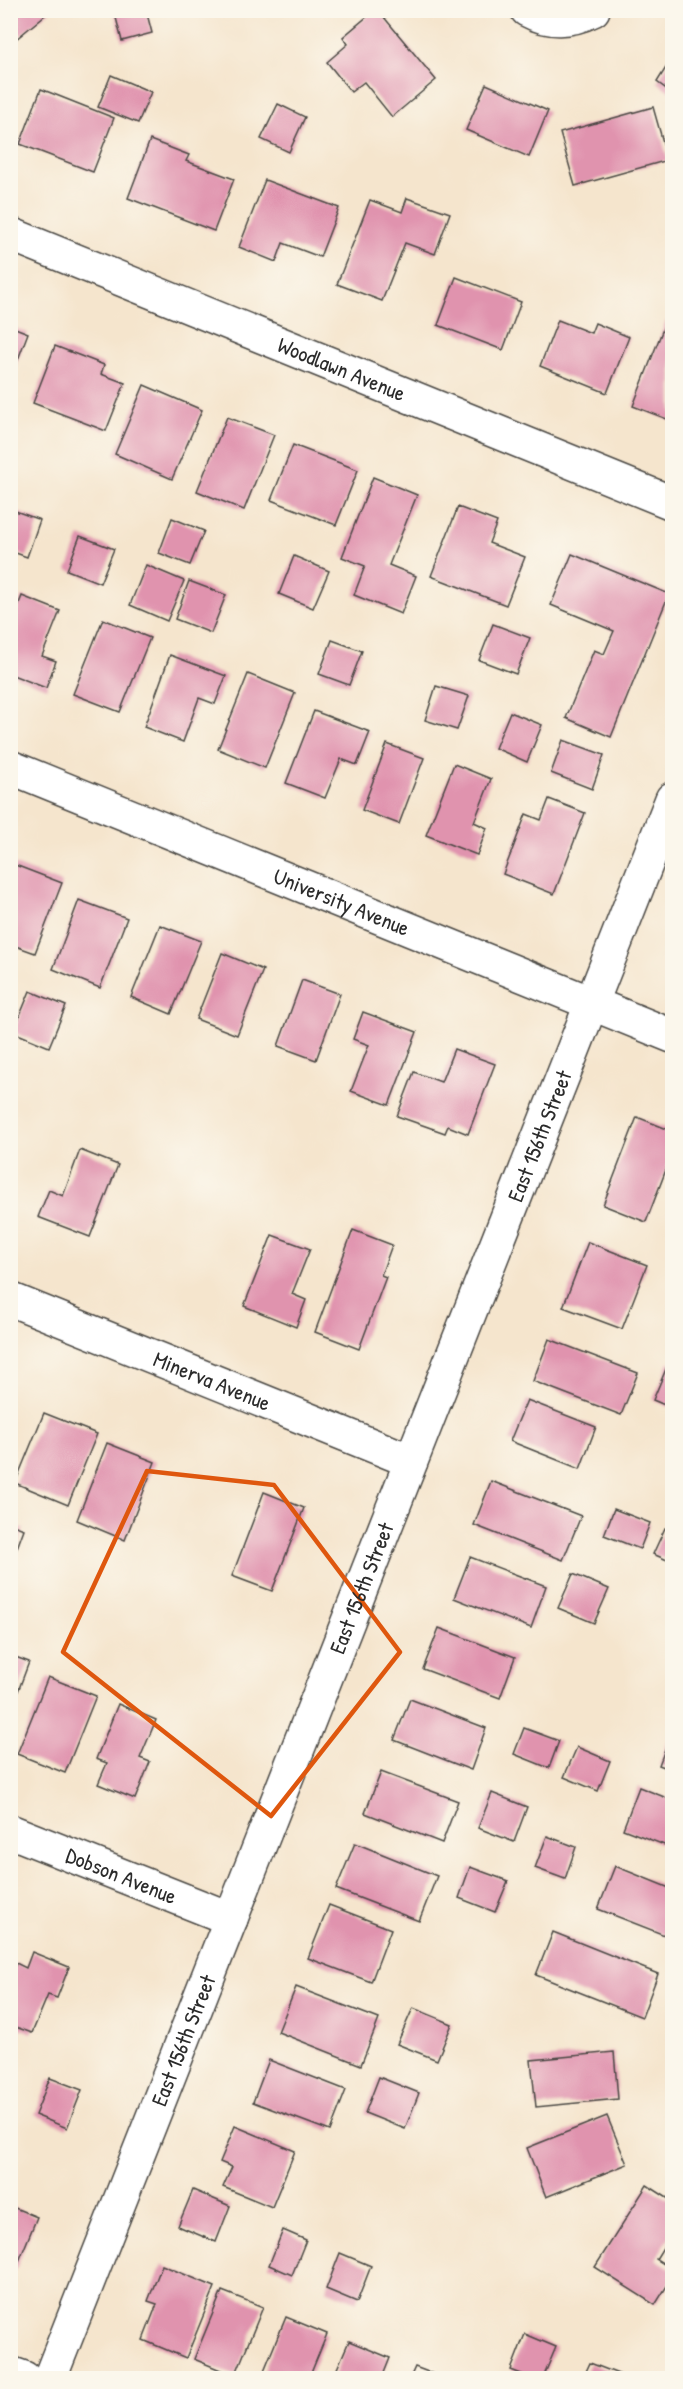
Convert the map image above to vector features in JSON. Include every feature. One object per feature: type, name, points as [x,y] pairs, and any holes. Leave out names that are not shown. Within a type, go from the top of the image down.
[{"type":"street","points":[[527,10],[550,19],[573,19],[593,10]]},
{"type":"street","name":"Woodlawn Avenue","points":[[10,234],[672,504]]},
{"type":"street","name":"University Avenue","points":[[10,767],[672,1036]]},
{"type":"street","name":"East 156th Street","points":[[50,2379],[672,799]]},
{"type":"street","name":"Minerva Avenue","points":[[10,1299],[411,1461]]},
{"type":"street","name":"Dobson Avenue","points":[[10,1831],[231,1919]]},
{"type":"street","points":[[10,2373],[24,2379]]},
{"type":"highlighted area","points":[[147,1471],[274,1485],[400,1652],[271,1816],[63,1652]]},
{"type":"building","points":[[10,10],[51,10],[15,40],[10,35]]},
{"type":"building","points":[[114,10],[146,10],[152,33],[122,41]]},
{"type":"building","points":[[375,10],[378,10],[436,80],[392,117],[364,82],[351,92],[327,62],[348,44],[343,37]]},
{"type":"building","points":[[672,58],[672,93],[657,82]]},
{"type":"building","points":[[111,75],[151,92],[138,123],[98,107]]},
{"type":"building","points":[[486,84],[548,111],[529,157],[466,130]]},
{"type":"building","points":[[41,89],[114,118],[93,172],[20,144]]},
{"type":"building","points":[[278,104],[305,117],[289,152],[261,139]]},
{"type":"building","points":[[653,107],[668,160],[575,186],[560,133]]},
{"type":"building","points":[[150,140],[189,155],[186,161],[234,179],[214,231],[128,198]]},
{"type":"building","points":[[265,180],[339,208],[320,257],[283,243],[276,262],[239,247]]},
{"type":"building","points":[[407,198],[450,213],[435,254],[405,243],[382,301],[337,284],[370,200],[402,212]]},
{"type":"building","points":[[456,277],[521,302],[503,350],[438,325]]},
{"type":"building","points":[[558,320],[591,333],[595,323],[629,337],[607,393],[540,366]]},
{"type":"building","points":[[666,321],[672,323],[672,421],[633,406]]},
{"type":"building","points":[[10,326],[28,333],[11,378],[10,378]]},
{"type":"building","points":[[55,346],[104,365],[101,374],[125,383],[106,431],[33,403]]},
{"type":"building","points":[[144,385],[202,410],[172,479],[115,454]]},
{"type":"building","points":[[227,417],[274,435],[244,510],[197,491]]},
{"type":"building","points":[[293,445],[358,470],[336,525],[271,500]]},
{"type":"building","points":[[373,477],[417,495],[389,565],[416,576],[401,614],[354,595],[365,566],[342,557]]},
{"type":"building","points":[[458,507],[497,522],[489,543],[525,557],[506,605],[431,576]]},
{"type":"building","points":[[10,509],[40,520],[27,557],[10,551]]},
{"type":"building","points":[[172,518],[204,531],[190,565],[159,553]]},
{"type":"building","points":[[80,536],[114,549],[100,583],[67,570]]},
{"type":"building","points":[[572,554],[669,594],[611,737],[566,718],[594,650],[604,654],[614,631],[551,605]]},
{"type":"building","points":[[294,556],[329,571],[313,608],[279,594]]},
{"type":"building","points":[[146,565],[184,581],[167,621],[130,605]]},
{"type":"building","points":[[189,581],[226,595],[211,633],[175,619]]},
{"type":"building","points":[[22,596],[60,611],[42,656],[56,661],[46,688],[10,674],[10,626]]},
{"type":"building","points":[[103,619],[150,638],[120,712],[73,694]]},
{"type":"building","points":[[493,624],[530,638],[516,674],[479,660]]},
{"type":"building","points":[[332,640],[362,651],[349,685],[319,674]]},
{"type":"building","points":[[170,655],[226,676],[215,704],[199,698],[183,742],[144,727]]},
{"type":"building","points":[[248,674],[295,693],[265,768],[218,749]]},
{"type":"building","points":[[436,686],[469,696],[457,730],[425,720]]},
{"type":"building","points":[[314,711],[370,732],[357,765],[341,759],[325,798],[286,783]]},
{"type":"building","points":[[510,712],[542,725],[527,762],[495,748]]},
{"type":"building","points":[[563,740],[604,755],[592,789],[551,773]]},
{"type":"building","points":[[387,744],[424,758],[399,824],[362,810]]},
{"type":"building","points":[[454,764],[491,779],[474,822],[487,828],[477,855],[426,835]]},
{"type":"building","points":[[549,799],[585,813],[554,894],[503,874],[526,814],[541,820]]},
{"type":"building","points":[[10,863],[62,883],[35,953],[10,944]]},
{"type":"building","points":[[79,900],[127,918],[100,988],[53,969]]},
{"type":"building","points":[[160,925],[201,941],[171,1014],[131,997]]},
{"type":"building","points":[[222,953],[263,970],[237,1035],[196,1019]]},
{"type":"building","points":[[302,980],[340,994],[316,1060],[278,1046]]},
{"type":"building","points":[[30,991],[66,1006],[49,1047],[13,1032]]},
{"type":"building","points":[[363,1012],[417,1032],[389,1105],[351,1091],[369,1045],[353,1039]]},
{"type":"building","points":[[454,1049],[495,1064],[468,1134],[448,1126],[445,1133],[397,1116],[414,1072],[441,1082]]},
{"type":"building","points":[[637,1117],[672,1131],[672,1154],[646,1222],[603,1205]]},
{"type":"building","points":[[80,1150],[118,1165],[90,1237],[38,1217],[49,1190],[63,1196]]},
{"type":"building","points":[[353,1230],[392,1245],[381,1275],[386,1277],[359,1349],[315,1332]]},
{"type":"building","points":[[272,1235],[310,1249],[292,1294],[306,1300],[296,1327],[244,1306]]},
{"type":"building","points":[[588,1242],[647,1265],[622,1329],[563,1307]]},
{"type":"building","points":[[549,1339],[638,1373],[621,1415],[533,1381]]},
{"type":"building","points":[[669,1362],[672,1363],[672,1408],[653,1400]]},
{"type":"building","points":[[527,1400],[596,1427],[580,1469],[510,1441]]},
{"type":"building","points":[[44,1413],[97,1434],[68,1505],[15,1483]]},
{"type":"building","points":[[107,1443],[155,1462],[125,1540],[77,1520]]},
{"type":"building","points":[[491,1481],[581,1516],[563,1560],[474,1525]]},
{"type":"building","points":[[264,1492],[304,1508],[272,1591],[232,1576]]},
{"type":"building","points":[[614,1509],[650,1523],[640,1549],[604,1535]]},
{"type":"building","points":[[10,1524],[24,1529],[11,1564],[10,1564]]},
{"type":"building","points":[[665,1528],[672,1531],[672,1562],[653,1554]]},
{"type":"building","points":[[470,1557],[546,1586],[531,1628],[454,1598]]},
{"type":"building","points":[[573,1574],[609,1589],[594,1623],[558,1608]]},
{"type":"building","points":[[439,1628],[515,1657],[500,1698],[423,1669]]},
{"type":"building","points":[[10,1655],[29,1662],[11,1710],[10,1710]]},
{"type":"building","points":[[48,1677],[96,1696],[65,1773],[17,1754]]},
{"type":"building","points":[[410,1699],[486,1728],[471,1770],[394,1740]]},
{"type":"building","points":[[118,1704],[156,1720],[140,1758],[150,1762],[135,1799],[98,1784],[107,1763],[96,1759]]},
{"type":"building","points":[[524,1728],[559,1741],[549,1768],[514,1754]]},
{"type":"building","points":[[672,1731],[672,1770],[659,1765]]},
{"type":"building","points":[[577,1747],[610,1761],[598,1791],[564,1777]]},
{"type":"building","points":[[381,1772],[458,1801],[442,1843],[365,1813]]},
{"type":"building","points":[[639,1787],[672,1800],[672,1848],[623,1829]]},
{"type":"building","points":[[492,1793],[527,1807],[514,1842],[478,1828]]},
{"type":"building","points":[[547,1836],[576,1847],[565,1879],[535,1868]]},
{"type":"building","points":[[355,1843],[437,1876],[419,1921],[336,1889]]},
{"type":"building","points":[[615,1866],[672,1889],[672,1938],[598,1909]]},
{"type":"building","points":[[470,1867],[508,1881],[495,1912],[459,1898]]},
{"type":"building","points":[[329,1905],[391,1929],[371,1982],[308,1958]]},
{"type":"building","points":[[553,1932],[658,1974],[642,2017],[536,1975]]},
{"type":"building","points":[[32,1952],[69,1967],[57,1998],[48,1995],[32,2033],[10,2025],[10,1977],[16,1963],[26,1968]]},
{"type":"building","points":[[296,1987],[379,2019],[361,2065],[278,2032]]},
{"type":"building","points":[[413,2008],[452,2024],[437,2060],[397,2044]]},
{"type":"building","points":[[614,2052],[618,2099],[536,2107],[531,2060]]},
{"type":"building","points":[[269,2060],[346,2090],[330,2131],[253,2102]]},
{"type":"building","points":[[379,2077],[419,2093],[405,2129],[365,2113]]},
{"type":"building","points":[[50,2078],[82,2090],[67,2128],[35,2115]]},
{"type":"building","points":[[607,2116],[627,2164],[546,2197],[527,2148]]},
{"type":"building","points":[[235,2126],[295,2151],[272,2207],[223,2187],[232,2167],[220,2162]]},
{"type":"building","points":[[647,2185],[672,2201],[672,2233],[656,2259],[672,2269],[672,2278],[655,2305],[595,2267]]},
{"type":"building","points":[[193,2190],[230,2206],[216,2242],[178,2226]]},
{"type":"building","points":[[10,2206],[37,2217],[15,2271],[10,2269]]},
{"type":"building","points":[[283,2230],[306,2240],[292,2275],[269,2265]]},
{"type":"building","points":[[340,2253],[371,2266],[357,2302],[326,2289]]},
{"type":"building","points":[[162,2265],[215,2287],[186,2358],[143,2340],[157,2304],[148,2301]]},
{"type":"building","points":[[222,2291],[263,2307],[235,2376],[194,2359]]},
{"type":"building","points":[[286,2317],[327,2334],[309,2378],[261,2378]]},
{"type":"building","points":[[525,2334],[556,2347],[543,2378],[532,2378],[511,2370]]},
{"type":"building","points":[[349,2341],[390,2358],[382,2378],[333,2378]]},
{"type":"building","points":[[590,2363],[621,2375],[620,2378],[583,2378]]},
{"type":"building","points":[[415,2367],[444,2378],[410,2378]]}]
